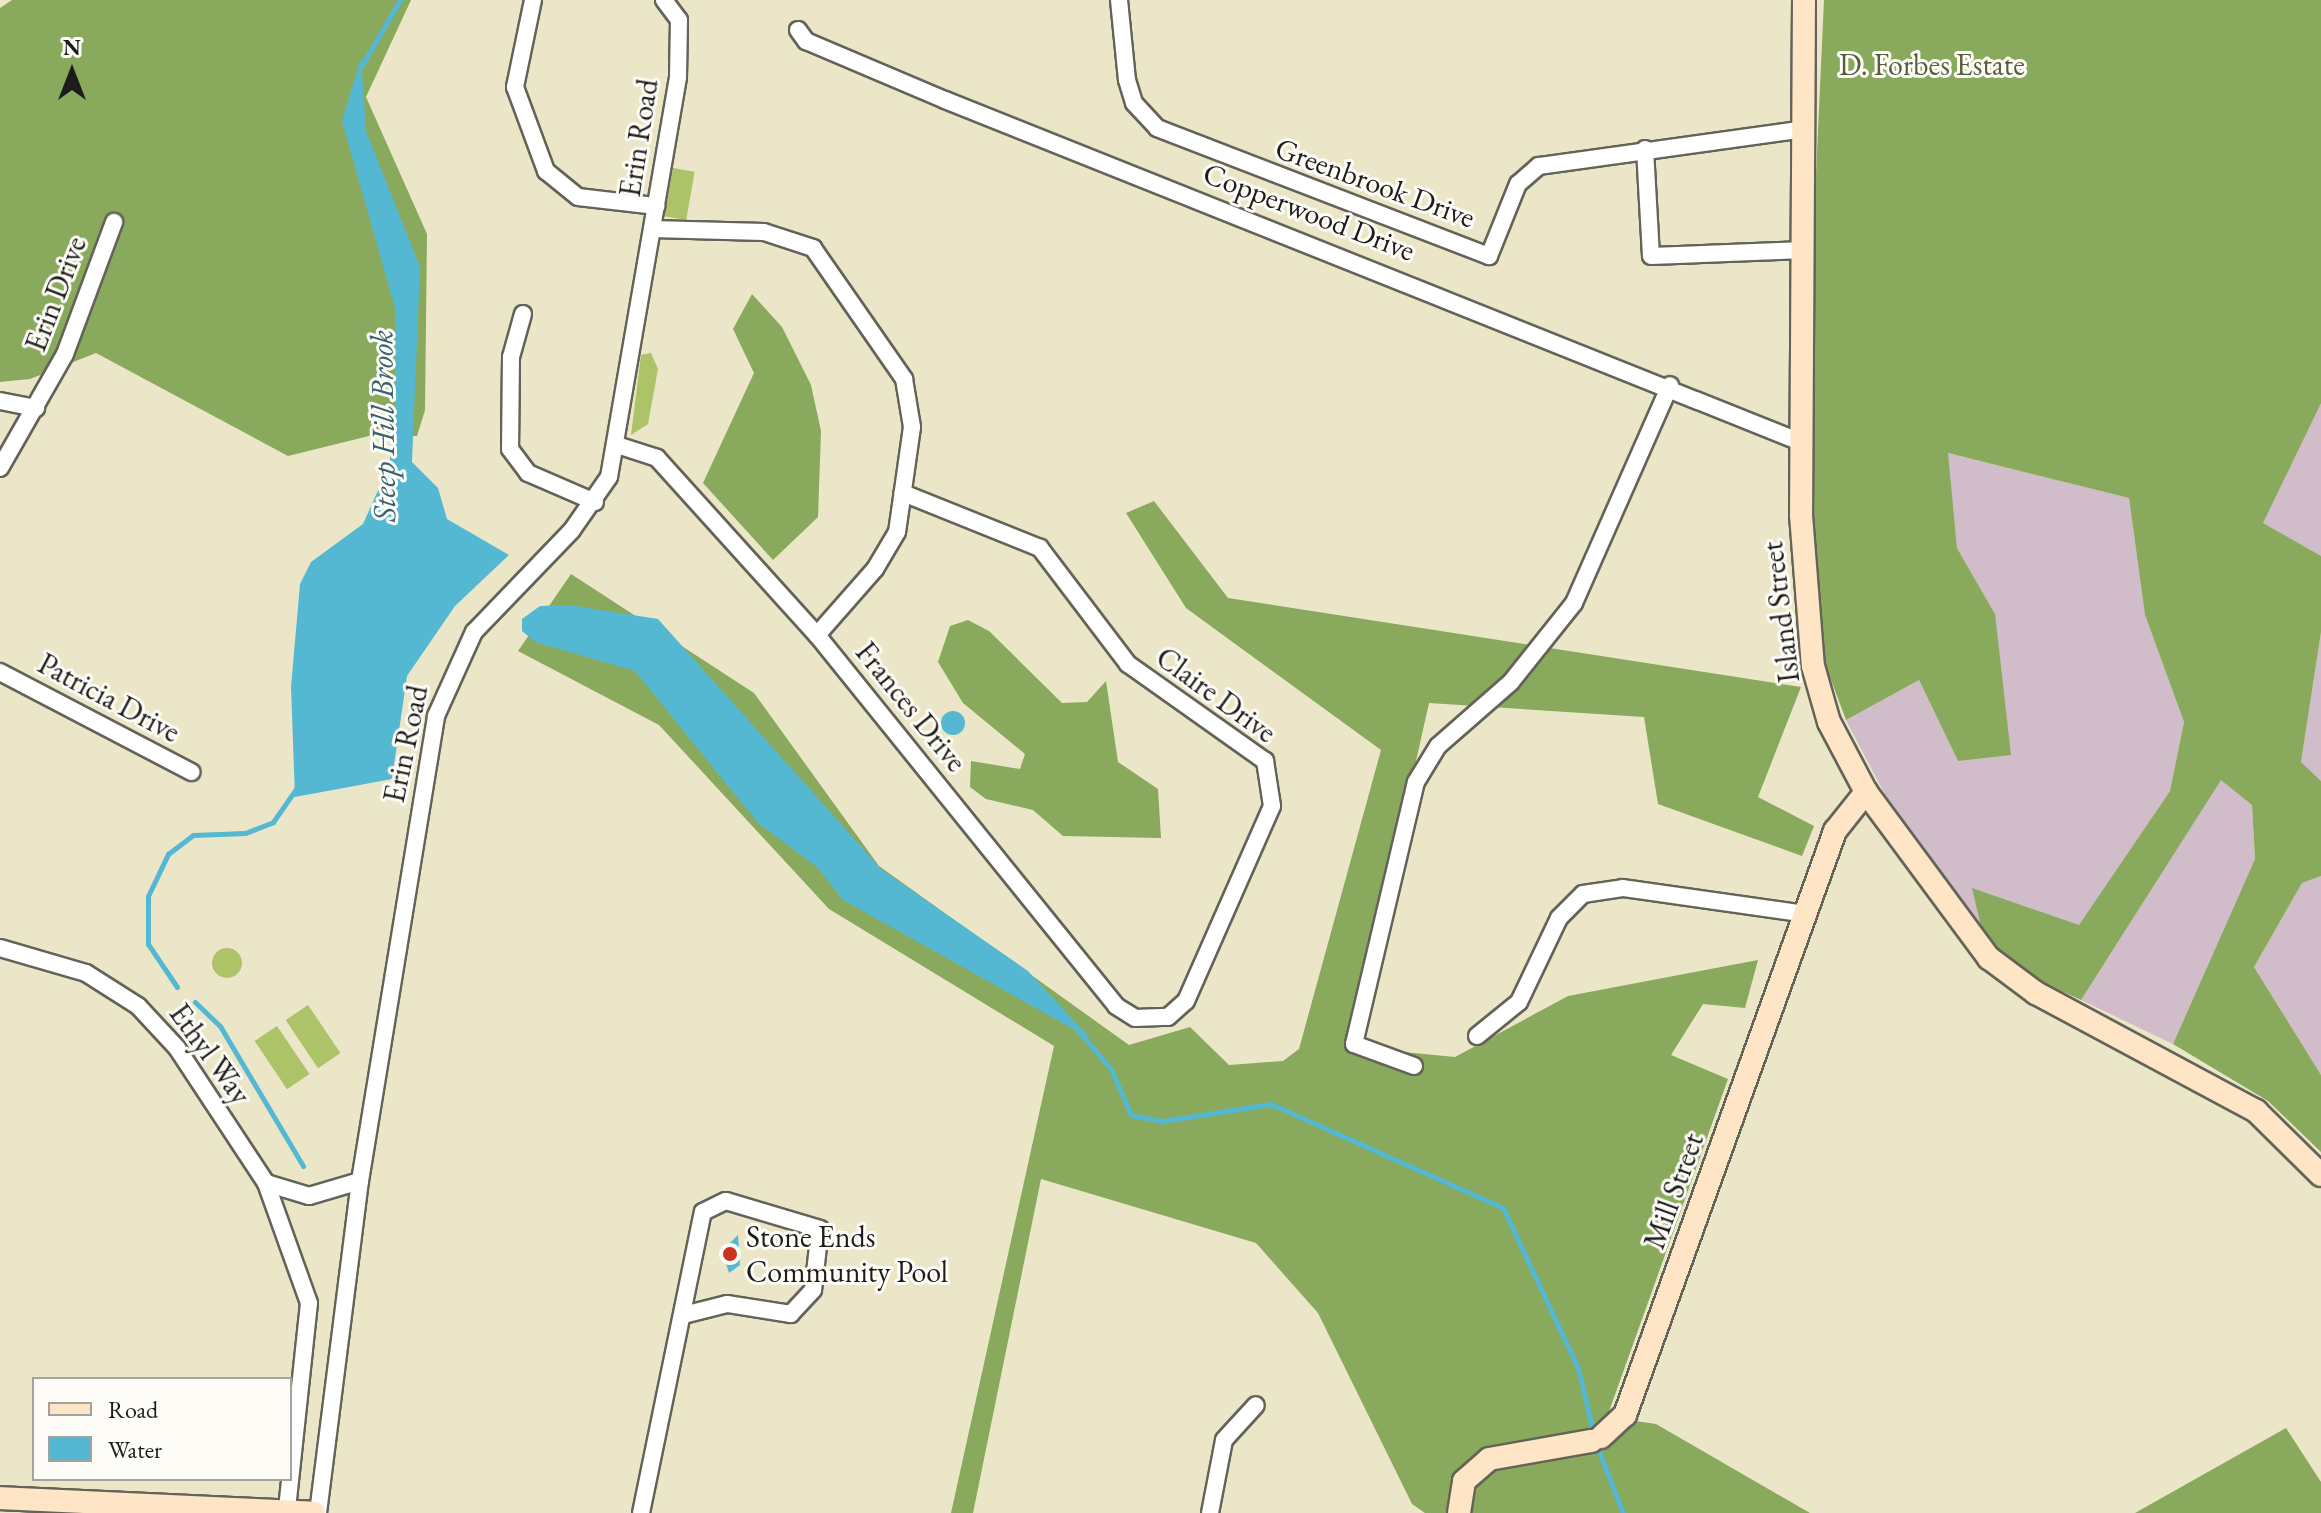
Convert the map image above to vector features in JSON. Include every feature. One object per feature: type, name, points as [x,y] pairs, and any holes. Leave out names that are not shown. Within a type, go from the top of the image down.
[{"type":"street","points":[[533,0],[515,87],[546,171],[578,197],[656,206]]},
{"type":"street","name":"Erin Road","points":[[316,1513],[360,1181],[442,694],[474,632],[595,502],[617,445],[680,35],[664,0]]},
{"type":"street","name":"Greenbrook Drive","points":[[1119,0],[1127,80],[1134,103],[1157,128],[1489,256],[1527,172],[1645,149],[1805,129]]},
{"type":"street","name":"Island Street","points":[[1804,0],[1803,443],[1813,666],[1829,722],[1866,792],[1989,958],[2036,993],[2256,1111],[2321,1175]]},
{"type":"street","name":"Copperwood Drive","points":[[798,30],[806,41],[1039,138],[1670,385],[1803,443]]},
{"type":"street","points":[[1645,149],[1651,256],[1805,250]]},
{"type":"street","name":"Erin Drive","points":[[0,468],[65,354],[114,222]]},
{"type":"street","points":[[652,229],[764,232],[818,252],[907,387],[912,427],[903,493],[884,555],[817,635]]},
{"type":"street","points":[[523,314],[511,357],[510,449],[528,473],[595,502]]},
{"type":"street","points":[[1414,1066],[1360,1052],[1354,1044],[1416,782],[1438,746],[1511,682],[1574,603],[1670,385]]},
{"type":"street","points":[[0,401],[36,408]]},
{"type":"street","name":"Frances Drive","points":[[617,445],[657,458],[817,635],[1116,1006],[1147,1021]]},
{"type":"street","name":"Claire Drive","points":[[903,493],[1040,548],[1128,664],[1265,761],[1275,799],[1186,1001],[1168,1017],[1147,1021]]},
{"type":"street","name":"Patricia Drive","points":[[0,672],[191,772]]},
{"type":"street","name":"Mill Street","points":[[1459,1513],[1464,1481],[1489,1459],[1596,1439],[1625,1415],[1835,831],[1866,792]]},
{"type":"street","points":[[1477,1036],[1519,1002],[1559,918],[1583,894],[1623,888],[1806,914]]},
{"type":"street","name":"Ethyl Way","points":[[0,948],[86,973],[145,1011],[266,1183],[309,1303],[292,1463]]},
{"type":"street","points":[[266,1183],[309,1196],[360,1181]]},
{"type":"street","points":[[641,1513],[684,1315],[699,1219],[709,1206],[726,1201],[820,1229],[813,1290],[791,1314],[727,1304],[684,1315]]},
{"type":"street","points":[[1210,1513],[1224,1440],[1256,1405]]},
{"type":"street","name":"Ethyl Way","points":[[287,1510],[290,1481]]},
{"type":"street","points":[[0,1498],[316,1513]]},
{"type":"shaded area","points":[[2317,403],[2321,403],[2321,556],[2262,523]]},
{"type":"shaded area","points":[[1947,453],[2129,498],[2145,615],[2184,722],[2170,791],[2079,926],[1973,889],[1983,935],[1895,814],[1846,720],[1919,680],[1958,761],[1995,614],[1957,548]]},
{"type":"shaded area","points":[[2321,632],[2321,781],[2301,762]]},
{"type":"shaded area","points":[[2221,779],[2252,805],[2255,859],[2173,1044],[2081,1000]]},
{"type":"shaded area","points":[[2321,876],[2321,1075],[2254,967],[2302,883]]},
{"type":"green space","points":[[12,0],[411,0],[366,97],[427,234],[425,410],[417,436],[369,436],[288,456],[96,353],[30,379],[0,382],[0,8]]},
{"type":"green space","name":"D. Forbes Estate","points":[[1824,0],[2321,0],[2321,403],[2263,523],[2321,556],[2321,632],[2301,762],[2321,781],[2321,876],[2302,883],[2254,967],[2321,1075],[2321,1152],[2268,1101],[2173,1044],[2255,859],[2252,805],[2221,780],[2081,1000],[2020,972],[1983,935],[1972,888],[2079,925],[2170,791],[2184,722],[2145,615],[2129,498],[1948,453],[1957,548],[1995,614],[2011,755],[1958,761],[1919,680],[1846,720],[1797,589]]},
{"type":"green space","points":[[673,168],[695,172],[686,220],[664,216]]},
{"type":"green space","points":[[752,294],[782,327],[811,385],[821,431],[818,517],[773,560],[703,483],[754,373],[733,329]]},
{"type":"green space","points":[[651,353],[658,369],[648,424],[631,435],[641,355]]},
{"type":"green space","points":[[1154,501],[1228,598],[1801,687],[1758,797],[1814,826],[1802,856],[1658,804],[1644,717],[1429,703],[1352,1047],[1455,1057],[1568,996],[1758,960],[1745,1008],[1703,1004],[1671,1055],[1728,1079],[1607,1417],[1656,1424],[1810,1513],[1425,1513],[1412,1504],[1318,1313],[1256,1243],[1041,1179],[973,1513],[951,1513],[1054,1046],[829,909],[659,725],[518,651],[571,574],[754,693],[879,866],[1129,1045],[1190,1027],[1229,1065],[1283,1061],[1299,1049],[1381,750],[1186,608],[1126,513]]},
{"type":"green space","points":[[968,620],[989,631],[1062,703],[1087,702],[1106,681],[1118,762],[1158,789],[1161,838],[1063,836],[1033,810],[986,799],[970,787],[971,761],[1020,769],[1025,754],[963,703],[938,662],[950,626]]},
{"type":"green space","points":[[227,948],[238,952],[242,963],[238,974],[227,978],[216,974],[212,963],[216,952]]},
{"type":"green space","points":[[308,1005],[340,1053],[318,1068],[286,1020]]},
{"type":"green space","points":[[277,1026],[309,1074],[287,1089],[255,1041]]},
{"type":"green space","points":[[2286,1428],[2321,1482],[2321,1513],[2135,1513]]},
{"type":"water","points":[[361,58],[366,131],[420,267],[412,462],[438,488],[447,519],[509,555],[455,606],[407,676],[392,779],[295,797],[291,687],[300,584],[311,562],[363,524],[389,466],[395,418],[395,308],[342,121]]},
{"type":"water","points":[[569,605],[658,619],[881,869],[1028,971],[1091,1039],[843,900],[817,867],[758,823],[635,671],[535,642],[522,631],[522,619],[540,606]]},
{"type":"water","points":[[953,711],[962,714],[965,723],[962,732],[953,735],[944,732],[941,723],[944,714]]},
{"type":"water","name":"Stone Ends Community Pool","points":[[738,1235],[740,1265],[729,1273],[722,1251]]},
{"type":"waterway","name":"Steep Hill Brook","points":[[359,70],[400,0]]},
{"type":"waterway","name":"Steep Hill Brook","points":[[177,987],[148,944],[148,896],[168,854],[193,835],[245,833],[273,822],[298,786]]},
{"type":"waterway","name":"Steep Hill Brook","points":[[195,1002],[220,1026],[303,1166]]},
{"type":"waterway","points":[[1076,1028],[1111,1069],[1131,1115],[1162,1121],[1271,1104],[1503,1208],[1578,1368],[1594,1435]]},
{"type":"waterway","points":[[1596,1444],[1623,1513]]},
{"type":"place","name":"Stone Ends Community Pool","points":[[730,1254]]}]
